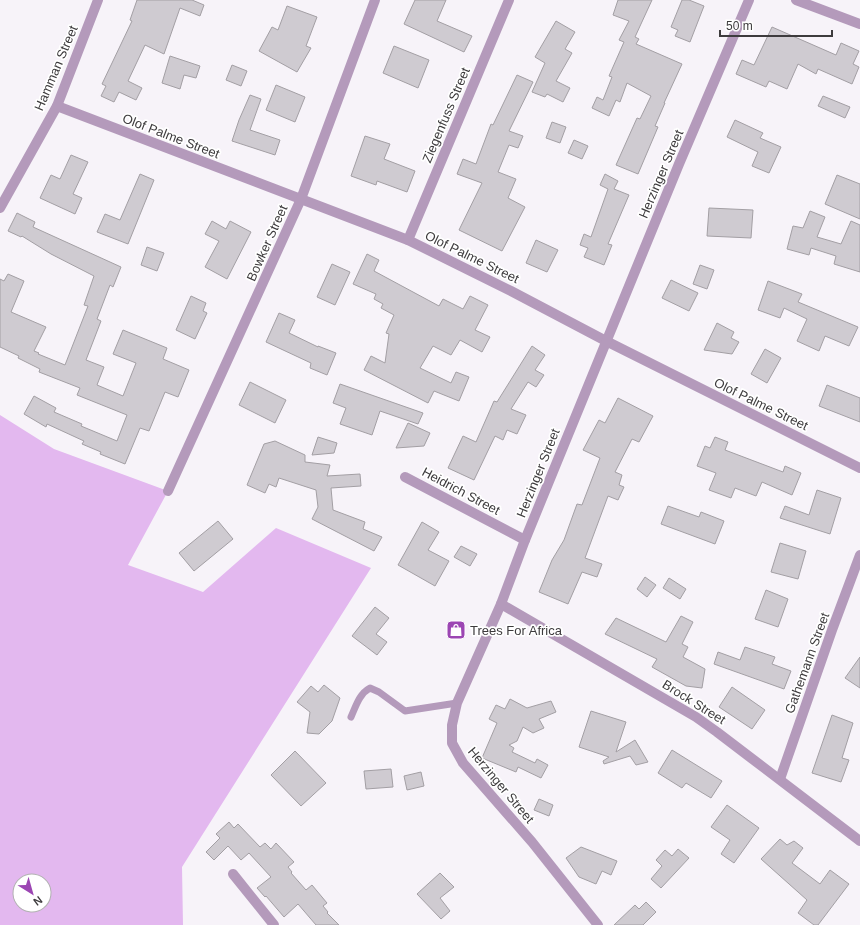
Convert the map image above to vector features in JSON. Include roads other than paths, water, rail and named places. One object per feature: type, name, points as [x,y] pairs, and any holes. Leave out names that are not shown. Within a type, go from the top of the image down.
[{"type":"street","name":"Hamman Street","points":[[0,208],[57,106],[98,0]]},
{"type":"street","name":"Bowker Street","points":[[168,491],[301,199],[375,0]]},
{"type":"street","name":"Ziegenfuss Street","points":[[408,240],[509,0]]},
{"type":"street","name":"Herzinger Street","points":[[598,925],[532,842],[463,762],[452,743],[452,725],[457,703],[501,604],[679,164],[749,0]]},
{"type":"street","points":[[796,0],[860,24]]},
{"type":"street","name":"Olof Palme Street","points":[[57,106],[408,240],[511,291],[606,342],[860,468]]},
{"type":"street","name":"Heidrich Street","points":[[405,477],[526,540]]},
{"type":"street","name":"Gathemann Street","points":[[780,779],[860,555]]},
{"type":"street","name":"Brock Street","points":[[501,604],[696,717],[780,779],[860,842]]},
{"type":"street","points":[[234,874],[274,925]]},
{"type":"lane","points":[[351,717],[360,698],[364,692],[370,688],[379,692],[405,711],[457,703]]},
{"type":"place","name":"Trees For Africa","points":[[456,630]]}]
